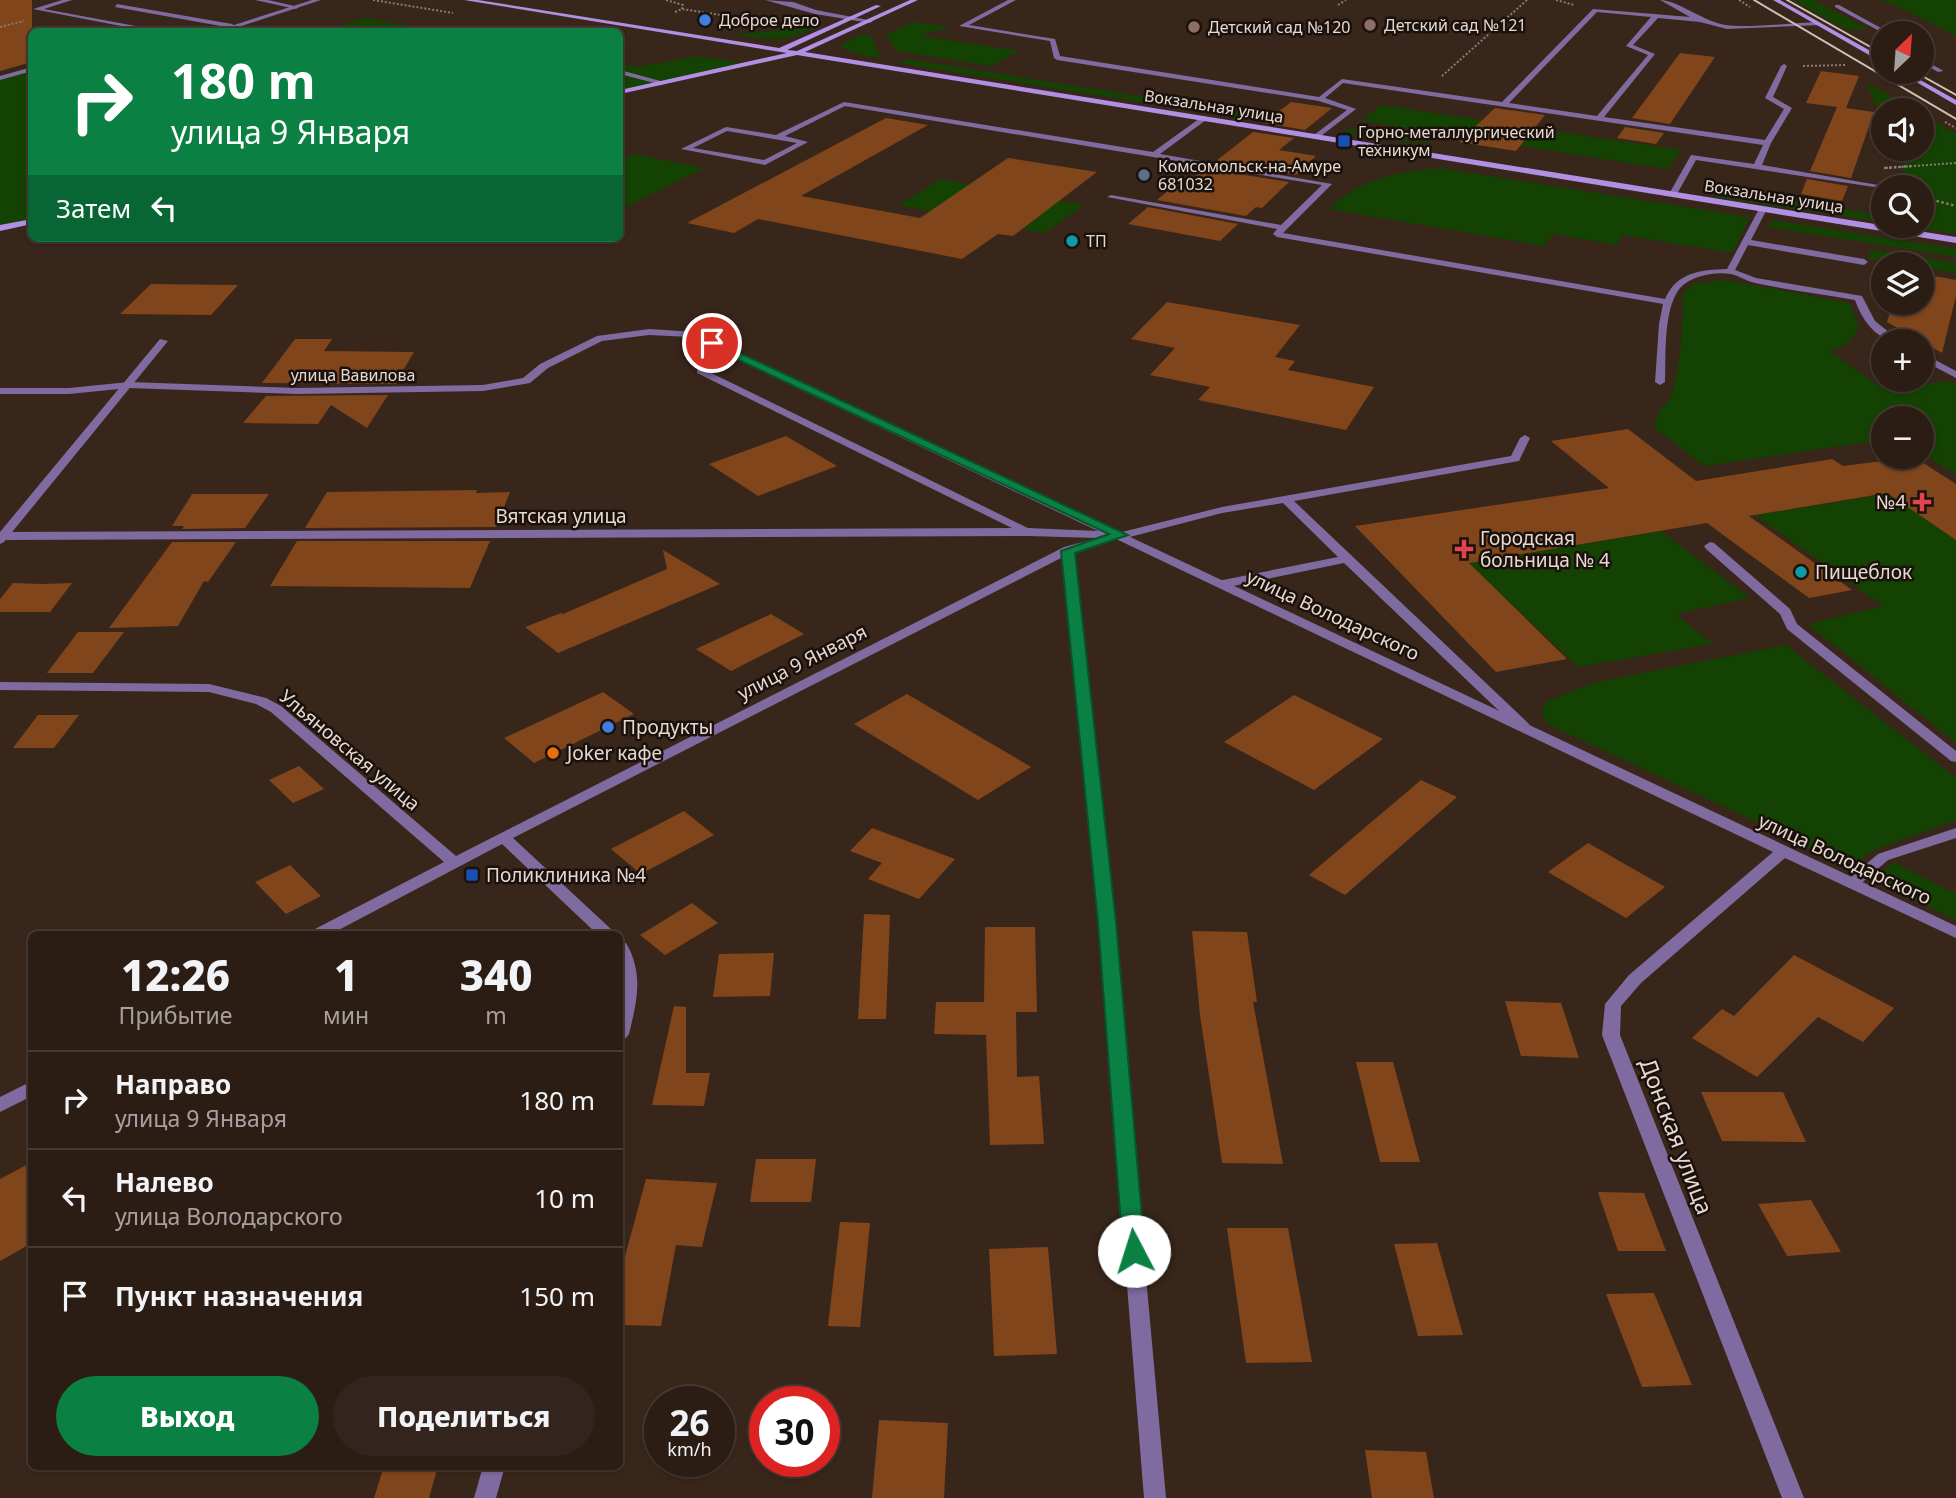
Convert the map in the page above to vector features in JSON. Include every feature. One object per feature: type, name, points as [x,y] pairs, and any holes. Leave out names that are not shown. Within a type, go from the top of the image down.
[{"type":"main road","name":"Вокзальная улица","points":[[467,0],[1956,240]]},
{"type":"main road","points":[[623,91],[799,53],[915,0]]},
{"type":"main road","points":[[1776,0],[1871,54]]},
{"type":"main road","points":[[748,64],[882,5]]},
{"type":"main road","points":[[1923,84],[1956,103]]},
{"type":"main road","points":[[0,228],[28,222]]},
{"type":"street","points":[[69,0],[36,9],[143,28]]},
{"type":"street","points":[[258,0],[296,7]]},
{"type":"street","points":[[226,28],[318,0]]},
{"type":"street","points":[[768,0],[784,1],[814,12],[870,20]]},
{"type":"street","points":[[1013,0],[962,26],[1053,40],[1056,58],[1320,99],[1352,109],[1317,137]]},
{"type":"street","points":[[1663,0],[1700,20]]},
{"type":"street","points":[[117,6],[232,26]]},
{"type":"street","points":[[1837,6],[1871,24]]},
{"type":"street","points":[[1504,104],[1595,10],[1655,18],[1700,20],[1727,27],[1818,24]]},
{"type":"street","points":[[1599,118],[1652,54],[1629,46],[1655,18]]},
{"type":"street","points":[[1757,167],[1767,143],[1788,108],[1769,98],[1784,66]]},
{"type":"street","points":[[1934,68],[1940,71]]},
{"type":"street","points":[[0,78],[28,70]]},
{"type":"street","points":[[623,73],[662,83]]},
{"type":"street","points":[[1320,99],[1342,81],[1767,143]]},
{"type":"street","points":[[777,137],[804,142],[765,163],[685,149],[726,129],[777,137],[844,104],[1328,184],[1278,234],[1665,302]]},
{"type":"street","points":[[1154,155],[1203,118]]},
{"type":"street","points":[[1673,194],[1694,157],[1871,185]]},
{"type":"street","points":[[1111,197],[1284,228]]},
{"type":"street","points":[[1730,271],[1763,209]]},
{"type":"street","points":[[1746,242],[1864,262]]},
{"type":"street","points":[[1660,382],[1665,302],[1684,278],[1730,271],[1754,280],[1858,298],[1863,313],[1875,329]]},
{"type":"street","name":"улица Вавилова","points":[[0,391],[69,391],[129,385],[297,391],[483,388],[526,381],[544,366],[600,338],[649,331],[692,334]]},
{"type":"street","name":"улица Володарского","points":[[692,334],[1122,535],[1956,933]]},
{"type":"street","points":[[1,537],[163,341]]},
{"type":"street","points":[[1934,363],[1956,375]]},
{"type":"street","points":[[701,371],[1028,532]]},
{"type":"street","points":[[1122,535],[1222,510],[1515,458],[1525,438]]},
{"type":"street","points":[[1286,499],[1523,726]]},
{"type":"street","name":"Вятская улица","points":[[1,537],[1028,532],[1122,535]]},
{"type":"street","name":"улица 9 Января","points":[[325,931],[454,862],[1068,551],[1122,535]]},
{"type":"street","points":[[1710,547],[1786,612],[1791,626],[1956,758]]},
{"type":"street","points":[[1068,551],[1107,922],[1155,1498]]},
{"type":"street","points":[[1223,584],[1347,559]]},
{"type":"street","name":"Ульяновская улица","points":[[0,686],[209,688],[261,701],[276,709],[454,862]]},
{"type":"street","points":[[1852,883],[1883,857],[1956,833]]},
{"type":"street","points":[[503,837],[603,931]]},
{"type":"street","name":"Донская улица","points":[[1784,851],[1635,979],[1613,1004],[1611,1035],[1793,1498]]},
{"type":"street","points":[[623,952],[632,969],[623,1023]]},
{"type":"street","points":[[0,1105],[28,1090]]},
{"type":"street","points":[[485,1498],[493,1470]]},
{"type":"path","points":[[373,0],[402,5]]},
{"type":"path","points":[[666,0],[683,5],[682,9],[769,23]]},
{"type":"path","points":[[1338,5],[1346,0]]},
{"type":"path","points":[[1423,93],[1527,0]]},
{"type":"path","points":[[1784,66],[1848,65]]},
{"type":"path","points":[[1934,200],[1956,206]]},
{"type":"green space","points":[[1793,0],[1813,0],[1868,29],[1848,30]]},
{"type":"green space","points":[[1879,0],[1956,0],[1956,36],[1934,25],[1934,21],[1926,21]]},
{"type":"green space","points":[[364,18],[424,28],[360,26],[333,28]]},
{"type":"green space","points":[[913,22],[950,27],[922,36],[1020,51],[991,66],[896,51],[886,35]]},
{"type":"green space","points":[[819,26],[788,37],[755,38],[733,35]]},
{"type":"green space","points":[[860,35],[870,35],[881,57],[864,56],[842,48],[843,43]]},
{"type":"green space","points":[[698,56],[748,64],[623,91],[623,64],[638,67]]},
{"type":"green space","points":[[907,59],[1302,122],[1296,127],[898,63]]},
{"type":"green space","points":[[28,70],[28,222],[0,228],[0,78]]},
{"type":"green space","points":[[1866,82],[1894,98],[1873,98]]},
{"type":"green space","points":[[1381,105],[1681,150],[1668,169],[1362,121]]},
{"type":"green space","points":[[1934,121],[1956,134],[1956,234],[1934,231],[1934,175],[1906,175],[1900,161],[1934,161]]},
{"type":"green space","points":[[1343,130],[1435,144],[1358,137]]},
{"type":"green space","points":[[634,154],[704,168],[623,208],[623,160]]},
{"type":"green space","points":[[1439,168],[1750,217],[1732,253],[1623,235],[1617,245],[1553,234],[1544,246],[1329,209],[1354,190],[1380,178]]},
{"type":"green space","points":[[941,179],[1084,205],[1045,233],[899,205]]},
{"type":"green space","points":[[1719,190],[1871,213],[1871,220],[1715,197]]},
{"type":"green space","points":[[1772,220],[1871,236],[1871,238],[1956,249],[1956,257],[1934,252],[1768,227]]},
{"type":"green space","points":[[1871,249],[1889,252],[1871,252],[1869,259]]},
{"type":"green space","points":[[1934,259],[1956,263],[1956,273],[1934,270]]},
{"type":"green space","points":[[1724,280],[1850,303],[1859,327],[1850,342],[1830,352],[1871,380],[1871,392],[1934,392],[1934,383],[1948,381],[1956,384],[1956,475],[1934,461],[1934,406],[1871,406],[1871,442],[1704,466],[1655,428],[1658,414],[1669,401],[1676,379],[1683,293],[1693,284]]},
{"type":"green space","points":[[1888,494],[1956,540],[1956,743],[1808,624],[1883,606],[1755,515]]},
{"type":"green space","points":[[1661,531],[1750,598],[1676,614],[1713,644],[1578,667],[1469,563]]},
{"type":"green space","points":[[1786,645],[1956,778],[1956,820],[1872,851],[1859,861],[1831,857],[1560,730],[1546,722],[1541,713],[1547,701],[1596,682]]},
{"type":"green space","points":[[1894,862],[1956,894],[1956,920],[1887,887],[1884,871]]},
{"type":"building","points":[[0,0],[32,0],[32,28],[28,28],[28,63],[0,71]]},
{"type":"building","points":[[1680,53],[1715,57],[1670,124],[1632,118]]},
{"type":"building","points":[[1821,71],[1859,76],[1846,108],[1871,112],[1871,121],[1851,178],[1810,171],[1837,107],[1806,103]]},
{"type":"building","points":[[1291,102],[1332,108],[1305,130],[1264,123]]},
{"type":"building","points":[[1495,108],[1545,115],[1516,151],[1459,142]]},
{"type":"building","points":[[886,118],[928,125],[801,196],[920,218],[1008,158],[1097,172],[1013,236],[998,234],[962,259],[758,219],[734,233],[687,223]]},
{"type":"building","points":[[1625,127],[1664,133],[1656,144],[1617,138]]},
{"type":"building","points":[[1253,132],[1294,138],[1279,150],[1316,156],[1296,175],[1216,161]]},
{"type":"building","points":[[1207,169],[1289,182],[1262,208],[1256,207],[1246,216],[1157,200],[1181,180],[1187,181]]},
{"type":"building","points":[[1807,179],[1848,186],[1842,201],[1801,194]]},
{"type":"building","points":[[1148,207],[1238,224],[1220,241],[1128,224]]},
{"type":"building","points":[[1934,276],[1956,280],[1956,296],[1942,353],[1934,348],[1934,329],[1899,329],[1887,322],[1889,315],[1934,315]]},
{"type":"building","points":[[151,284],[238,285],[211,315],[120,314]]},
{"type":"building","points":[[1167,302],[1300,325],[1275,357],[1295,361],[1288,370],[1374,387],[1346,430],[1198,400],[1210,387],[1150,375],[1175,348],[1131,339]]},
{"type":"building","points":[[295,339],[332,339],[324,351],[414,352],[395,384],[262,383]]},
{"type":"building","points":[[388,395],[367,428],[331,405],[318,424],[243,423],[266,396]]},
{"type":"building","name":"Городская больница № 4","points":[[1628,429],[1696,481],[1832,459],[1843,466],[1871,462],[1871,469],[1933,469],[1956,484],[1956,540],[1887,493],[1749,516],[1852,590],[1809,598],[1707,523],[1469,563],[1567,659],[1496,672],[1355,526],[1609,488],[1551,441]]},
{"type":"building","points":[[786,436],[837,466],[758,496],[709,464]]},
{"type":"building","points":[[477,490],[476,493],[510,492],[496,527],[305,528],[327,492]]},
{"type":"building","points":[[192,494],[269,494],[245,528],[182,529],[184,526],[172,526]]},
{"type":"building","points":[[297,541],[490,541],[470,588],[270,586]]},
{"type":"building","points":[[172,542],[236,542],[208,582],[204,581],[178,626],[109,628]]},
{"type":"building","points":[[663,550],[720,584],[558,653],[525,627],[563,614],[667,569]]},
{"type":"building","points":[[13,583],[72,583],[50,612],[0,612],[0,599]]},
{"type":"building","points":[[771,614],[804,634],[731,671],[696,649]]},
{"type":"building","points":[[78,632],[124,632],[93,673],[47,673]]},
{"type":"building","points":[[603,692],[634,714],[534,763],[504,738]]},
{"type":"building","points":[[907,694],[1031,767],[978,800],[854,724]]},
{"type":"building","points":[[1294,695],[1383,739],[1314,790],[1224,742]]},
{"type":"building","points":[[38,715],[79,715],[54,748],[13,748]]},
{"type":"building","points":[[299,766],[324,789],[293,803],[269,780]]},
{"type":"building","points":[[1421,780],[1457,797],[1345,895],[1309,875]]},
{"type":"building","points":[[684,811],[714,835],[641,874],[611,849]]},
{"type":"building","points":[[872,828],[955,859],[919,899],[868,879],[882,863],[850,851]]},
{"type":"building","points":[[1588,843],[1665,887],[1626,918],[1548,872]]},
{"type":"building","points":[[290,865],[321,896],[286,914],[255,882]]},
{"type":"building","points":[[692,903],[718,923],[665,955],[640,935]]},
{"type":"building","points":[[864,914],[890,915],[886,1019],[858,1019]]},
{"type":"building","points":[[985,927],[1035,927],[1037,1012],[1016,1012],[1017,1077],[1039,1076],[1044,1144],[990,1145],[986,1035],[934,1034],[936,1002],[984,1002]]},
{"type":"building","points":[[1192,931],[1247,932],[1257,1002],[1253,1002],[1283,1164],[1222,1163],[1200,1015]]},
{"type":"building","points":[[774,953],[770,996],[713,997],[719,954]]},
{"type":"building","points":[[1794,955],[1894,1008],[1863,1042],[1818,1017],[1757,1077],[1692,1038],[1722,1009],[1734,1016]]},
{"type":"building","points":[[1505,1001],[1561,1003],[1579,1058],[1521,1056]]},
{"type":"building","points":[[674,1006],[686,1007],[686,1073],[710,1073],[704,1106],[652,1105]]},
{"type":"building","points":[[1356,1062],[1393,1062],[1420,1162],[1380,1162]]},
{"type":"building","points":[[1701,1092],[1783,1092],[1806,1142],[1722,1141]]},
{"type":"building","points":[[756,1159],[816,1159],[811,1202],[750,1202]]},
{"type":"building","points":[[28,1164],[28,1245],[0,1261],[0,1179]]},
{"type":"building","points":[[646,1179],[717,1183],[702,1247],[676,1245],[661,1326],[623,1325],[623,1264]]},
{"type":"building","points":[[1598,1192],[1644,1193],[1666,1251],[1618,1251]]},
{"type":"building","points":[[1811,1200],[1841,1252],[1787,1256],[1758,1204]]},
{"type":"building","points":[[840,1222],[870,1223],[860,1327],[828,1326]]},
{"type":"building","points":[[1227,1228],[1288,1228],[1312,1362],[1246,1363]]},
{"type":"building","points":[[1437,1243],[1463,1335],[1418,1336],[1394,1244]]},
{"type":"building","points":[[1048,1247],[1057,1354],[994,1356],[989,1249]]},
{"type":"building","points":[[1654,1293],[1692,1385],[1642,1387],[1606,1294]]},
{"type":"building","points":[[879,1420],[948,1423],[944,1498],[872,1498]]},
{"type":"building","points":[[1365,1450],[1426,1452],[1434,1498],[1372,1498]]},
{"type":"building","points":[[383,1470],[437,1470],[429,1498],[374,1498]]},
{"type":"tram line","points":[[1754,0],[1956,119]]},
{"type":"tram line","points":[[1787,0],[1871,47]]},
{"type":"tram line","points":[[1934,83],[1956,95]]},
{"type":"place","name":"Доброе дело","points":[[705,20]]},
{"type":"place","name":"Детский сад №121","points":[[1370,25]]},
{"type":"place","name":"Детский сад №120","points":[[1194,27]]},
{"type":"place","name":"Горно-металлургический техникум","points":[[1344,141]]},
{"type":"place","name":"Комсомольск-на-Амуре 681032","points":[[1144,175]]},
{"type":"place","name":"ТП","points":[[1072,241]]},
{"type":"place","name":"№4","points":[[1922,502]]},
{"type":"place","name":"Городская больница № 4","points":[[1464,549]]},
{"type":"place","name":"Пищеблок","points":[[1801,572]]},
{"type":"place","name":"Продукты","points":[[608,727]]},
{"type":"place","name":"Joker кафе","points":[[553,753]]},
{"type":"place","name":"Поликлиника №4","points":[[472,875]]},
{"type":"route","points":[[712,343],[1122,535],[1068,551],[1107,922],[1134,1251]]}]
